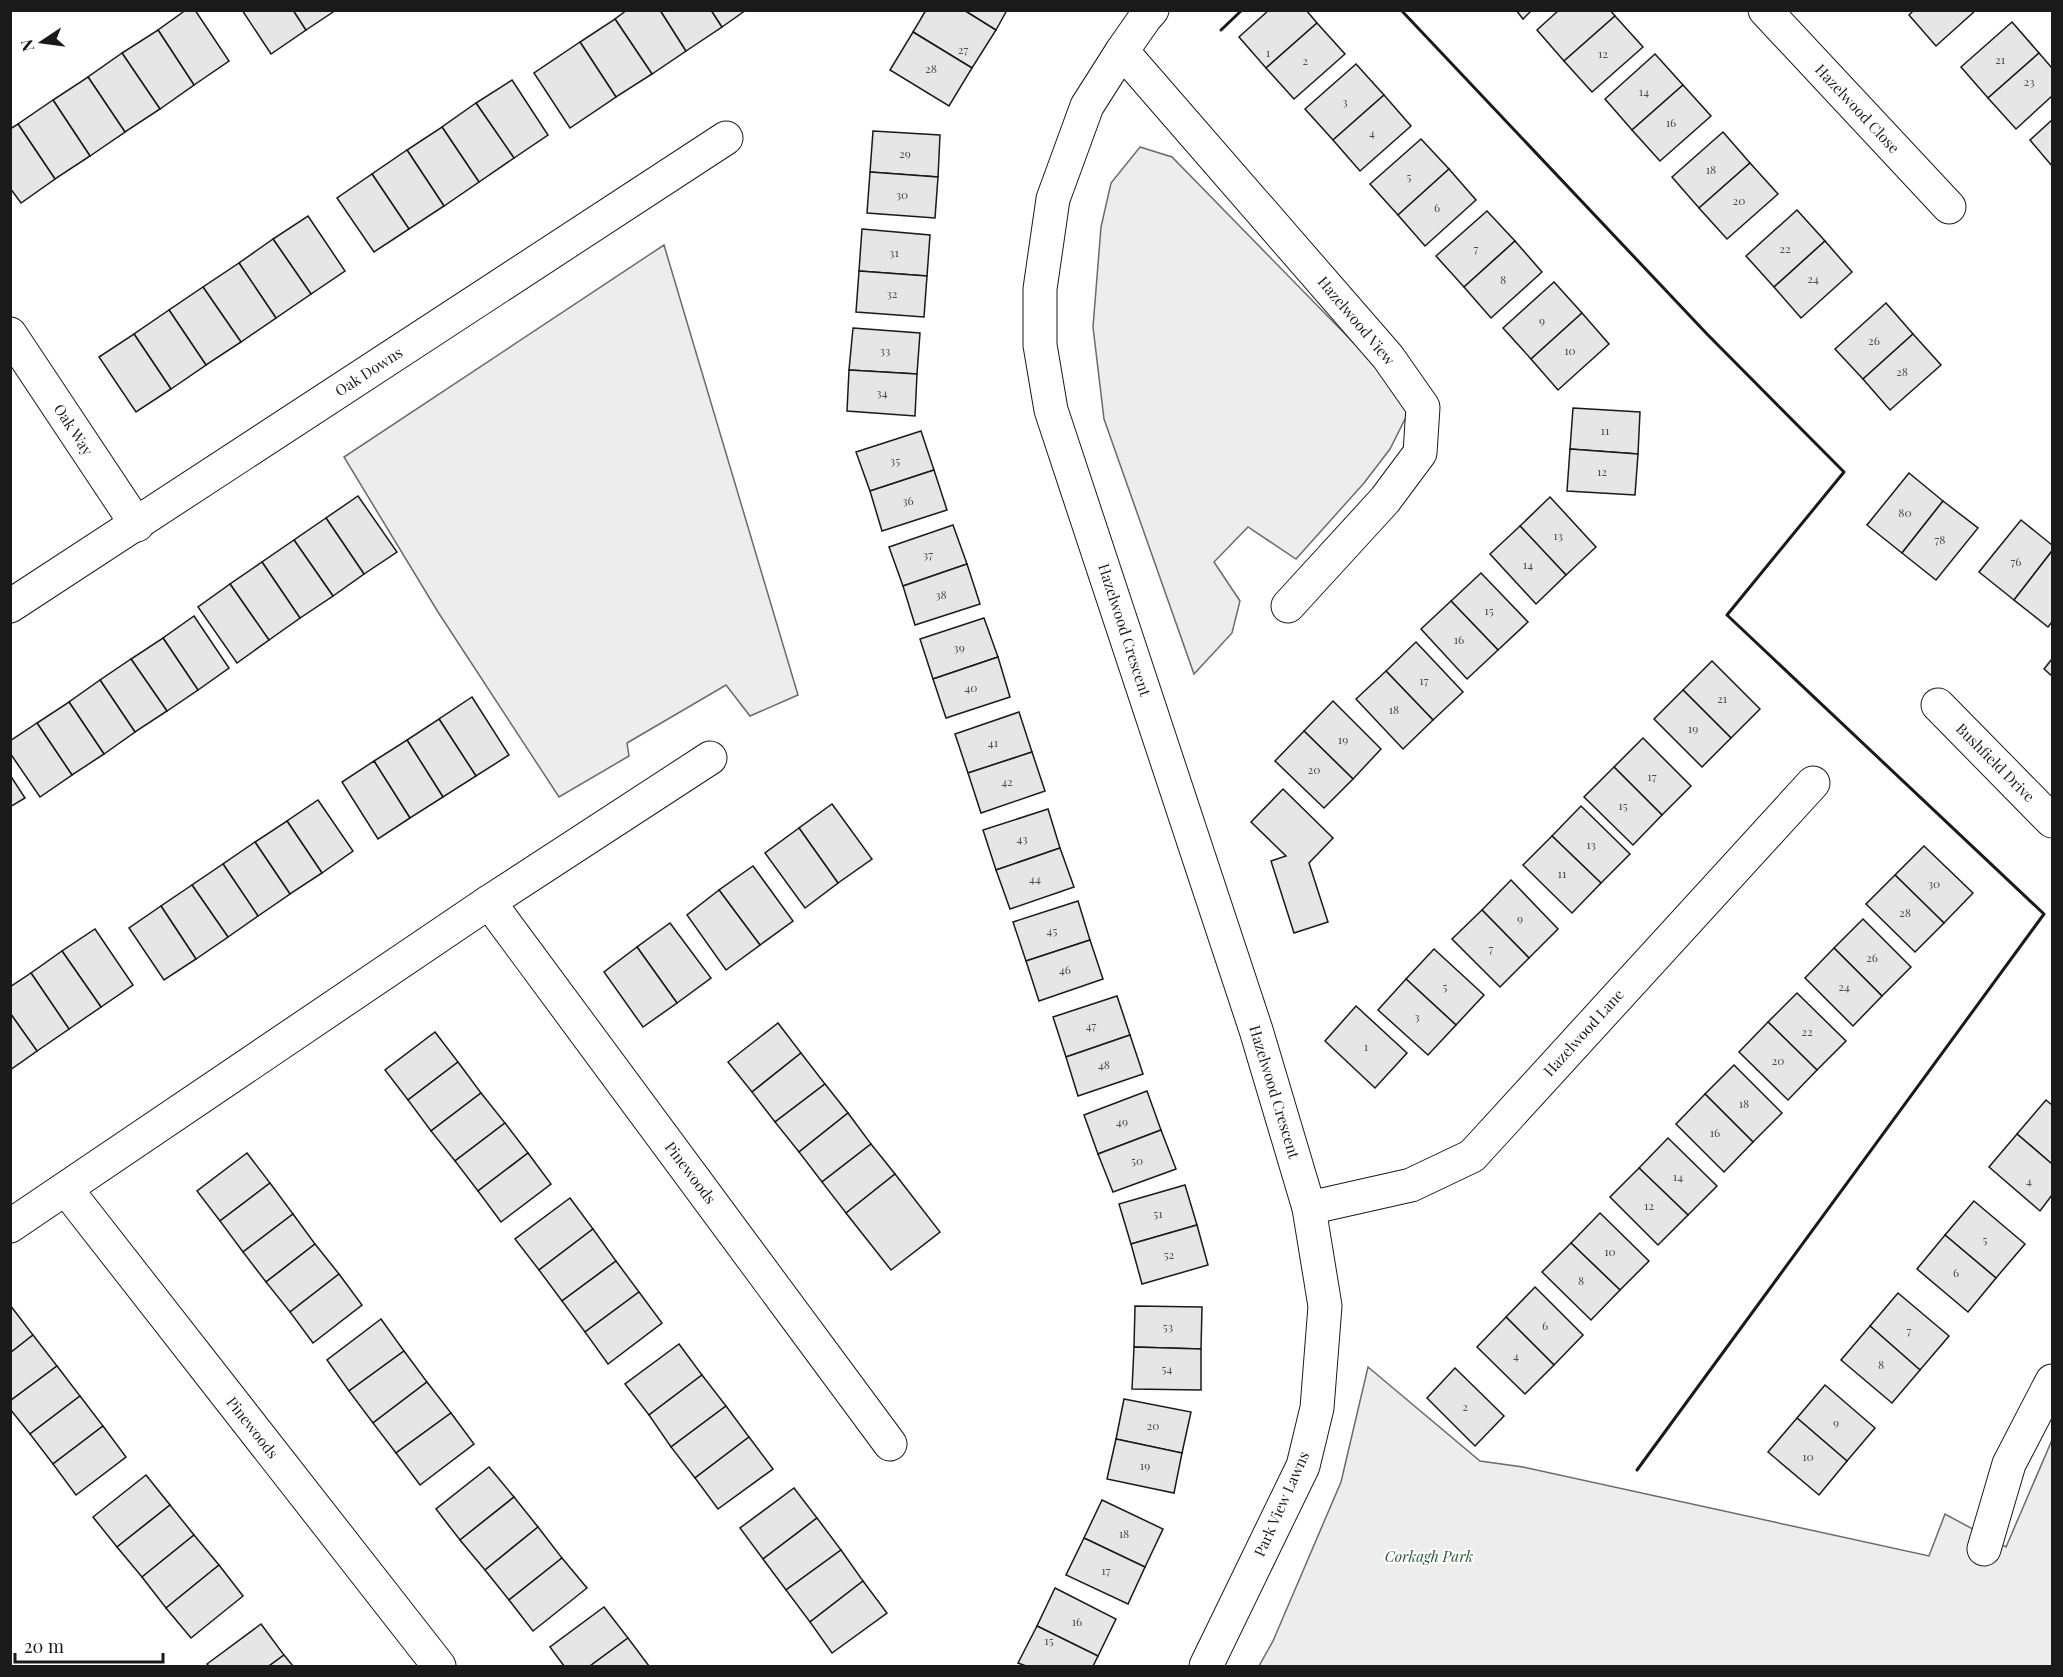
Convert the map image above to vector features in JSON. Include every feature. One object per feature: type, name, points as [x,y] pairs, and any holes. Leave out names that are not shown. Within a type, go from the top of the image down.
[{"type":"street","name":"Hazelwood Crescent","points":[[1152,10],[1086,106],[1053,199],[1040,289],[1040,345],[1051,410],[1256,1030],[1310,1208],[1317,1260]]},
{"type":"street","name":"Hazelwood Close","points":[[1765,10],[1949,207]]},
{"type":"street","name":"Hazelwood View","points":[[1122,51],[1388,357],[1423,407],[1420,453],[1385,500],[1288,606]]},
{"type":"street","name":"Oak Downs","points":[[10,606],[726,138]]},
{"type":"street","name":"Oak Way","points":[[10,334],[137,525]]},
{"type":"street","name":"Bushfield Drive","points":[[1938,705],[2052,821]]},
{"type":"street","points":[[10,1226],[489,902],[710,758]]},
{"type":"street","name":"Hazelwood Lane","points":[[1310,1208],[1411,1185],[1472,1156],[1813,783]]},
{"type":"street","name":"Pinewoods","points":[[489,902],[890,1444]]},
{"type":"street","name":"Pinewoods","points":[[66,1189],[439,1666]]},
{"type":"street","name":"Park View Lawns","points":[[1206,1666],[1303,1466],[1318,1397],[1324,1306],[1317,1260]]},
{"type":"street","points":[[1983,1549],[2009,1464],[2052,1380]]},
{"type":"green space","points":[[1140,147],[1172,157],[1390,380],[1410,409],[1390,449],[1364,483],[1296,559],[1248,527],[1214,562],[1240,601],[1232,633],[1194,674],[1104,419],[1093,327],[1101,227],[1111,183]]},
{"type":"green space","points":[[664,245],[798,695],[750,716],[726,685],[627,743],[629,756],[559,797],[438,612],[344,457]]},
{"type":"green space","name":"Corkagh Park","points":[[1368,1367],[1480,1461],[1523,1467],[1929,1556],[1945,1514],[2006,1547],[2052,1440],[2052,1666],[1259,1666],[1273,1641],[1341,1482]]},
{"type":"building","points":[[186,10],[195,10],[229,61],[194,85],[158,30]]},
{"type":"building","points":[[242,10],[293,10],[306,30],[271,54]]},
{"type":"building","points":[[293,10],[336,10],[306,30]]},
{"type":"building","points":[[627,10],[660,10],[686,51],[652,74],[615,19]]},
{"type":"building","points":[[660,10],[711,10],[722,27],[686,51]]},
{"type":"building","points":[[711,10],[746,10],[722,27]]},
{"type":"building","points":[[926,10],[964,10],[996,30],[972,68],[913,32]]},
{"type":"building","points":[[964,10],[1007,10],[996,30]]},
{"type":"building","points":[[1269,10],[1306,10],[1317,23],[1266,68],[1239,37]]},
{"type":"building","points":[[1516,10],[1532,10],[1523,19]]},
{"type":"building","points":[[1559,10],[1610,10],[1615,16],[1564,61],[1537,30]]},
{"type":"building","points":[[1914,10],[1976,10],[1936,46],[1909,15]]},
{"type":"building","points":[[1615,16],[1643,47],[1592,92],[1564,61]]},
{"type":"building","points":[[615,19],[652,74],[616,97],[580,42]]},
{"type":"building","points":[[2012,22],[2039,53],[1988,98],[1961,67]]},
{"type":"building","points":[[1317,23],[1345,54],[1294,99],[1266,68]]},
{"type":"building","points":[[158,30],[194,85],[160,109],[122,53]]},
{"type":"building","points":[[913,32],[972,68],[949,106],[890,70]]},
{"type":"building","points":[[580,42],[616,97],[570,128],[534,73]]},
{"type":"building","points":[[122,53],[160,109],[125,132],[88,77]]},
{"type":"building","points":[[2039,53],[2052,68],[2052,96],[2016,129],[1988,98]]},
{"type":"building","points":[[1655,54],[1683,85],[1632,130],[1605,99]]},
{"type":"building","points":[[1356,64],[1384,95],[1333,140],[1305,109]]},
{"type":"building","points":[[88,77],[125,132],[90,156],[53,100]]},
{"type":"building","points":[[512,80],[548,135],[514,158],[476,103]]},
{"type":"building","points":[[1683,85],[1711,116],[1660,161],[1632,130]]},
{"type":"building","points":[[1384,95],[1411,126],[1360,171],[1333,140]]},
{"type":"building","points":[[53,100],[90,156],[55,179],[18,124]]},
{"type":"building","points":[[476,103],[514,158],[479,182],[442,127]]},
{"type":"building","points":[[2052,120],[2052,166],[2030,140]]},
{"type":"building","points":[[18,124],[55,179],[21,203],[10,188],[10,129]]},
{"type":"building","points":[[442,127],[479,182],[444,206],[407,150]]},
{"type":"building","points":[[873,131],[940,135],[938,177],[870,172]]},
{"type":"building","points":[[1723,132],[1750,163],[1699,208],[1672,177]]},
{"type":"building","points":[[1421,139],[1449,169],[1398,215],[1370,184]]},
{"type":"building","points":[[407,150],[444,206],[409,229],[372,174]]},
{"type":"building","points":[[1750,163],[1778,194],[1727,239],[1699,208]]},
{"type":"building","points":[[1449,169],[1476,200],[1425,246],[1398,215]]},
{"type":"building","points":[[870,172],[938,177],[935,218],[867,213]]},
{"type":"building","points":[[372,174],[409,229],[374,252],[337,198]]},
{"type":"building","points":[[1797,210],[1825,241],[1774,287],[1746,256]]},
{"type":"building","points":[[1487,211],[1515,241],[1464,287],[1436,256]]},
{"type":"building","points":[[308,216],[345,271],[311,294],[273,239]]},
{"type":"building","points":[[862,229],[930,235],[927,276],[859,271]]},
{"type":"building","points":[[273,239],[311,294],[276,318],[239,263]]},
{"type":"building","points":[[1515,241],[1542,272],[1491,318],[1464,287]]},
{"type":"building","points":[[1825,241],[1852,272],[1801,318],[1774,287]]},
{"type":"building","points":[[239,263],[276,318],[241,342],[203,287]]},
{"type":"building","points":[[859,271],[927,276],[924,317],[856,312]]},
{"type":"building","points":[[1554,282],[1582,313],[1531,359],[1503,328]]},
{"type":"building","points":[[203,287],[241,342],[206,365],[169,310]]},
{"type":"building","points":[[1886,303],[1913,334],[1863,379],[1835,349]]},
{"type":"building","points":[[169,310],[206,365],[171,389],[134,334]]},
{"type":"building","points":[[1582,313],[1609,344],[1558,390],[1531,359]]},
{"type":"building","points":[[853,328],[920,333],[917,374],[849,370]]},
{"type":"building","points":[[134,334],[171,389],[136,412],[99,357]]},
{"type":"building","points":[[1913,334],[1941,365],[1890,410],[1863,379]]},
{"type":"building","points":[[849,370],[917,374],[915,416],[847,411]]},
{"type":"building","points":[[1573,408],[1640,412],[1638,454],[1570,449]]},
{"type":"building","points":[[921,431],[934,470],[870,491],[856,452]]},
{"type":"building","points":[[1570,449],[1638,454],[1635,495],[1567,491]]},
{"type":"building","points":[[934,470],[947,510],[882,531],[870,491]]},
{"type":"building","points":[[1909,473],[1943,501],[1902,553],[1867,525]]},
{"type":"building","points":[[358,496],[397,552],[364,574],[326,518]]},
{"type":"building","points":[[1550,497],[1596,547],[1566,575],[1520,526]]},
{"type":"building","points":[[1943,501],[1978,528],[1936,580],[1902,553]]},
{"type":"building","points":[[326,518],[364,574],[333,596],[294,540]]},
{"type":"building","points":[[2021,520],[2052,545],[2052,551],[2014,600],[1979,572]]},
{"type":"building","points":[[953,525],[967,564],[903,586],[889,547]]},
{"type":"building","points":[[1520,526],[1566,575],[1536,604],[1490,554]]},
{"type":"building","points":[[294,540],[333,596],[300,618],[262,562]]},
{"type":"building","points":[[2052,551],[2052,622],[2048,627],[2014,600]]},
{"type":"building","points":[[262,562],[300,618],[269,640],[230,584]]},
{"type":"building","points":[[967,564],[980,604],[915,625],[903,586]]},
{"type":"building","points":[[1481,573],[1528,622],[1498,650],[1451,601]]},
{"type":"building","points":[[230,584],[269,640],[237,663],[198,607]]},
{"type":"building","points":[[1451,601],[1498,650],[1467,679],[1421,629]]},
{"type":"building","points":[[194,616],[229,668],[198,690],[163,638]]},
{"type":"building","points":[[984,618],[998,657],[933,679],[920,639]]},
{"type":"building","points":[[163,638],[198,690],[167,711],[131,659]]},
{"type":"building","points":[[1416,642],[1463,692],[1433,720],[1386,671]]},
{"type":"building","points":[[998,657],[1010,697],[946,718],[933,679]]},
{"type":"building","points":[[131,659],[167,711],[135,732],[100,680]]},
{"type":"building","points":[[2052,659],[2052,676],[2044,669]]},
{"type":"building","points":[[1712,661],[1760,709],[1731,738],[1683,690]]},
{"type":"building","points":[[1386,671],[1433,720],[1403,749],[1356,699]]},
{"type":"building","points":[[100,680],[135,732],[104,754],[69,702]]},
{"type":"building","points":[[1683,690],[1731,738],[1702,767],[1654,719]]},
{"type":"building","points":[[472,697],[509,755],[476,776],[439,719]]},
{"type":"building","points":[[1333,701],[1381,749],[1353,779],[1304,731]]},
{"type":"building","points":[[69,702],[104,754],[72,775],[37,723]]},
{"type":"building","points":[[1019,712],[1032,752],[968,773],[955,734]]},
{"type":"building","points":[[439,719],[476,776],[443,797],[407,740]]},
{"type":"building","points":[[37,723],[72,775],[40,797],[10,753],[10,741]]},
{"type":"building","points":[[1304,731],[1353,779],[1324,808],[1275,761]]},
{"type":"building","points":[[1643,738],[1691,786],[1662,815],[1614,767]]},
{"type":"building","points":[[407,740],[443,797],[410,818],[374,761]]},
{"type":"building","points":[[1032,752],[1045,791],[981,813],[968,773]]},
{"type":"building","points":[[374,761],[410,818],[378,839],[342,782]]},
{"type":"building","points":[[1614,767],[1662,815],[1633,845],[1584,797]]},
{"type":"building","points":[[10,775],[25,798],[10,807]]},
{"type":"building","points":[[1283,789],[1333,838],[1309,863],[1328,922],[1294,933],[1271,861],[1286,856],[1251,822]]},
{"type":"building","points":[[318,800],[353,851],[322,873],[287,821]]},
{"type":"building","points":[[832,804],[872,859],[838,883],[799,828]]},
{"type":"building","points":[[1581,806],[1630,854],[1601,883],[1552,836]]},
{"type":"building","points":[[1048,809],[1060,848],[996,870],[983,830]]},
{"type":"building","points":[[287,821],[322,873],[290,894],[255,842]]},
{"type":"building","points":[[799,828],[838,883],[805,908],[765,853]]},
{"type":"building","points":[[1552,836],[1601,883],[1572,913],[1523,865]]},
{"type":"building","points":[[255,842],[290,894],[258,916],[223,864]]},
{"type":"building","points":[[1924,846],[1973,893],[1944,923],[1895,875]]},
{"type":"building","points":[[1060,848],[1074,887],[1010,909],[996,870]]},
{"type":"building","points":[[223,864],[258,916],[228,937],[192,885]]},
{"type":"building","points":[[753,866],[793,921],[760,945],[719,890]]},
{"type":"building","points":[[1895,875],[1944,923],[1915,952],[1866,904]]},
{"type":"building","points":[[1511,880],[1558,929],[1529,958],[1482,910]]},
{"type":"building","points":[[192,885],[228,937],[196,959],[161,906]]},
{"type":"building","points":[[719,890],[760,945],[726,970],[687,915]]},
{"type":"building","points":[[1078,901],[1090,940],[1026,961],[1013,922]]},
{"type":"building","points":[[161,906],[196,959],[164,980],[129,928]]},
{"type":"building","points":[[1482,910],[1529,958],[1500,987],[1452,939]]},
{"type":"building","points":[[1863,919],[1911,967],[1882,996],[1834,948]]},
{"type":"building","points":[[670,923],[711,978],[677,1003],[637,947]]},
{"type":"building","points":[[95,929],[133,985],[101,1007],[62,951]]},
{"type":"building","points":[[1090,940],[1103,979],[1039,1001],[1026,961]]},
{"type":"building","points":[[637,947],[677,1003],[643,1027],[604,972]]},
{"type":"building","points":[[1834,948],[1882,996],[1853,1026],[1805,978]]},
{"type":"building","points":[[1434,949],[1484,995],[1456,1025],[1406,979]]},
{"type":"building","points":[[62,951],[101,1007],[69,1029],[31,973]]},
{"type":"building","points":[[31,973],[69,1029],[37,1051],[10,1013],[10,987]]},
{"type":"building","points":[[1406,979],[1456,1025],[1428,1055],[1378,1010]]},
{"type":"building","points":[[1797,993],[1846,1041],[1817,1070],[1768,1022]]},
{"type":"building","points":[[1117,996],[1130,1035],[1066,1057],[1053,1017]]},
{"type":"building","points":[[1356,1006],[1407,1053],[1375,1088],[1325,1041]]},
{"type":"building","points":[[10,1013],[37,1051],[10,1070]]},
{"type":"building","points":[[1768,1022],[1817,1070],[1788,1100],[1739,1052]]},
{"type":"building","points":[[778,1023],[801,1053],[752,1092],[728,1062]]},
{"type":"building","points":[[435,1032],[458,1062],[408,1100],[385,1070]]},
{"type":"building","points":[[1130,1035],[1143,1074],[1078,1096],[1066,1057]]},
{"type":"building","points":[[801,1053],[825,1084],[775,1122],[752,1092]]},
{"type":"building","points":[[458,1062],[481,1093],[431,1131],[408,1100]]},
{"type":"building","points":[[1734,1065],[1782,1113],[1753,1142],[1705,1094]]},
{"type":"building","points":[[825,1084],[848,1113],[799,1152],[775,1122]]},
{"type":"building","points":[[1147,1091],[1161,1130],[1098,1154],[1084,1115]]},
{"type":"building","points":[[481,1093],[505,1123],[455,1161],[431,1131]]},
{"type":"building","points":[[1705,1094],[1753,1142],[1724,1172],[1676,1124]]},
{"type":"building","points":[[2046,1100],[2052,1105],[2052,1164],[2017,1134]]},
{"type":"building","points":[[848,1113],[871,1144],[822,1182],[799,1152]]},
{"type":"building","points":[[505,1123],[528,1153],[478,1191],[455,1161]]},
{"type":"building","points":[[1161,1130],[1176,1169],[1113,1192],[1098,1154]]},
{"type":"building","points":[[2017,1134],[2052,1164],[2052,1195],[2040,1211],[1989,1167]]},
{"type":"building","points":[[1668,1138],[1717,1186],[1688,1215],[1639,1168]]},
{"type":"building","points":[[871,1144],[895,1174],[846,1213],[822,1182]]},
{"type":"building","points":[[247,1153],[270,1183],[220,1221],[197,1191]]},
{"type":"building","points":[[528,1153],[551,1184],[501,1222],[478,1191]]},
{"type":"building","points":[[1639,1168],[1688,1215],[1658,1245],[1610,1197]]},
{"type":"building","points":[[895,1174],[940,1232],[891,1270],[846,1213]]},
{"type":"building","points":[[270,1183],[293,1214],[243,1252],[220,1221]]},
{"type":"building","points":[[1185,1185],[1197,1225],[1131,1244],[1119,1204]]},
{"type":"building","points":[[570,1198],[593,1229],[539,1270],[515,1239]]},
{"type":"building","points":[[1974,1201],[2025,1244],[1996,1278],[1945,1235]]},
{"type":"building","points":[[1600,1213],[1649,1261],[1620,1290],[1571,1243]]},
{"type":"building","points":[[293,1214],[315,1244],[266,1282],[243,1252]]},
{"type":"building","points":[[1197,1225],[1208,1265],[1142,1284],[1131,1244]]},
{"type":"building","points":[[593,1229],[616,1261],[562,1301],[539,1270]]},
{"type":"building","points":[[1945,1235],[1996,1278],[1968,1312],[1917,1269]]},
{"type":"building","points":[[1571,1243],[1620,1290],[1591,1320],[1542,1272]]},
{"type":"building","points":[[315,1244],[339,1274],[290,1312],[266,1282]]},
{"type":"building","points":[[616,1261],[639,1292],[585,1332],[562,1301]]},
{"type":"building","points":[[339,1274],[362,1305],[313,1343],[290,1312]]},
{"type":"building","points":[[1535,1287],[1583,1335],[1554,1365],[1506,1317]]},
{"type":"building","points":[[639,1292],[662,1323],[608,1364],[585,1332]]},
{"type":"building","points":[[1898,1293],[1949,1336],[1920,1370],[1870,1326]]},
{"type":"building","points":[[10,1305],[33,1335],[10,1353]]},
{"type":"building","points":[[1135,1306],[1202,1307],[1201,1349],[1134,1347]]},
{"type":"building","points":[[1506,1317],[1554,1365],[1525,1394],[1477,1347]]},
{"type":"building","points":[[381,1319],[404,1351],[349,1391],[327,1360]]},
{"type":"building","points":[[1870,1326],[1920,1370],[1892,1403],[1841,1360]]},
{"type":"building","points":[[33,1335],[57,1366],[10,1401],[10,1353]]},
{"type":"building","points":[[679,1344],[702,1375],[649,1415],[625,1384]]},
{"type":"building","points":[[1134,1347],[1201,1349],[1201,1390],[1132,1389]]},
{"type":"building","points":[[404,1351],[427,1382],[373,1423],[349,1391]]},
{"type":"building","points":[[57,1366],[80,1396],[30,1434],[10,1409],[10,1401]]},
{"type":"building","points":[[1455,1368],[1504,1416],[1475,1446],[1427,1398]]},
{"type":"building","points":[[702,1375],[726,1406],[671,1447],[649,1415]]},
{"type":"building","points":[[427,1382],[451,1413],[396,1453],[373,1423]]},
{"type":"building","points":[[1825,1385],[1875,1428],[1847,1461],[1797,1418]]},
{"type":"building","points":[[80,1396],[103,1426],[53,1464],[30,1434]]},
{"type":"building","points":[[1124,1399],[1191,1412],[1182,1453],[1116,1439]]},
{"type":"building","points":[[726,1406],[749,1437],[695,1478],[671,1447]]},
{"type":"building","points":[[451,1413],[474,1444],[420,1485],[396,1453]]},
{"type":"building","points":[[1797,1418],[1847,1461],[1819,1495],[1768,1452]]},
{"type":"building","points":[[103,1426],[126,1457],[76,1495],[53,1464]]},
{"type":"building","points":[[749,1437],[773,1469],[718,1509],[695,1478]]},
{"type":"building","points":[[1116,1439],[1182,1453],[1174,1493],[1107,1479]]},
{"type":"building","points":[[489,1467],[514,1497],[460,1540],[436,1509]]},
{"type":"building","points":[[146,1475],[170,1505],[117,1547],[93,1517]]},
{"type":"building","points":[[794,1488],[817,1518],[763,1559],[740,1528]]},
{"type":"building","points":[[514,1497],[538,1527],[485,1570],[460,1540]]},
{"type":"building","points":[[1102,1500],[1163,1529],[1145,1567],[1084,1538]]},
{"type":"building","points":[[170,1505],[194,1535],[142,1577],[117,1547]]},
{"type":"building","points":[[817,1518],[841,1550],[786,1590],[763,1559]]},
{"type":"building","points":[[538,1527],[562,1558],[509,1600],[485,1570]]},
{"type":"building","points":[[194,1535],[219,1565],[166,1608],[142,1577]]},
{"type":"building","points":[[1084,1538],[1145,1567],[1128,1604],[1066,1575]]},
{"type":"building","points":[[841,1550],[863,1581],[810,1622],[786,1590]]},
{"type":"building","points":[[562,1558],[587,1588],[533,1631],[509,1600]]},
{"type":"building","points":[[219,1565],[243,1596],[191,1638],[166,1608]]},
{"type":"building","points":[[863,1581],[887,1613],[832,1653],[810,1622]]},
{"type":"building","points":[[1055,1588],[1116,1619],[1098,1656],[1037,1626]]},
{"type":"building","points":[[604,1607],[628,1638],[590,1666],[564,1666],[550,1647]]},
{"type":"building","points":[[261,1624],[284,1655],[269,1666],[209,1666],[207,1664]]},
{"type":"building","points":[[1037,1626],[1098,1656],[1093,1666],[1026,1666],[1018,1663]]},
{"type":"building","points":[[628,1638],[649,1666],[590,1666]]},
{"type":"building","points":[[284,1655],[293,1666],[269,1666]]},
{"type":"wall","points":[[1221,30],[1242,10]]},
{"type":"wall","points":[[1401,10],[1707,334],[1844,472],[1727,615],[2044,914],[1637,1470]]}]
